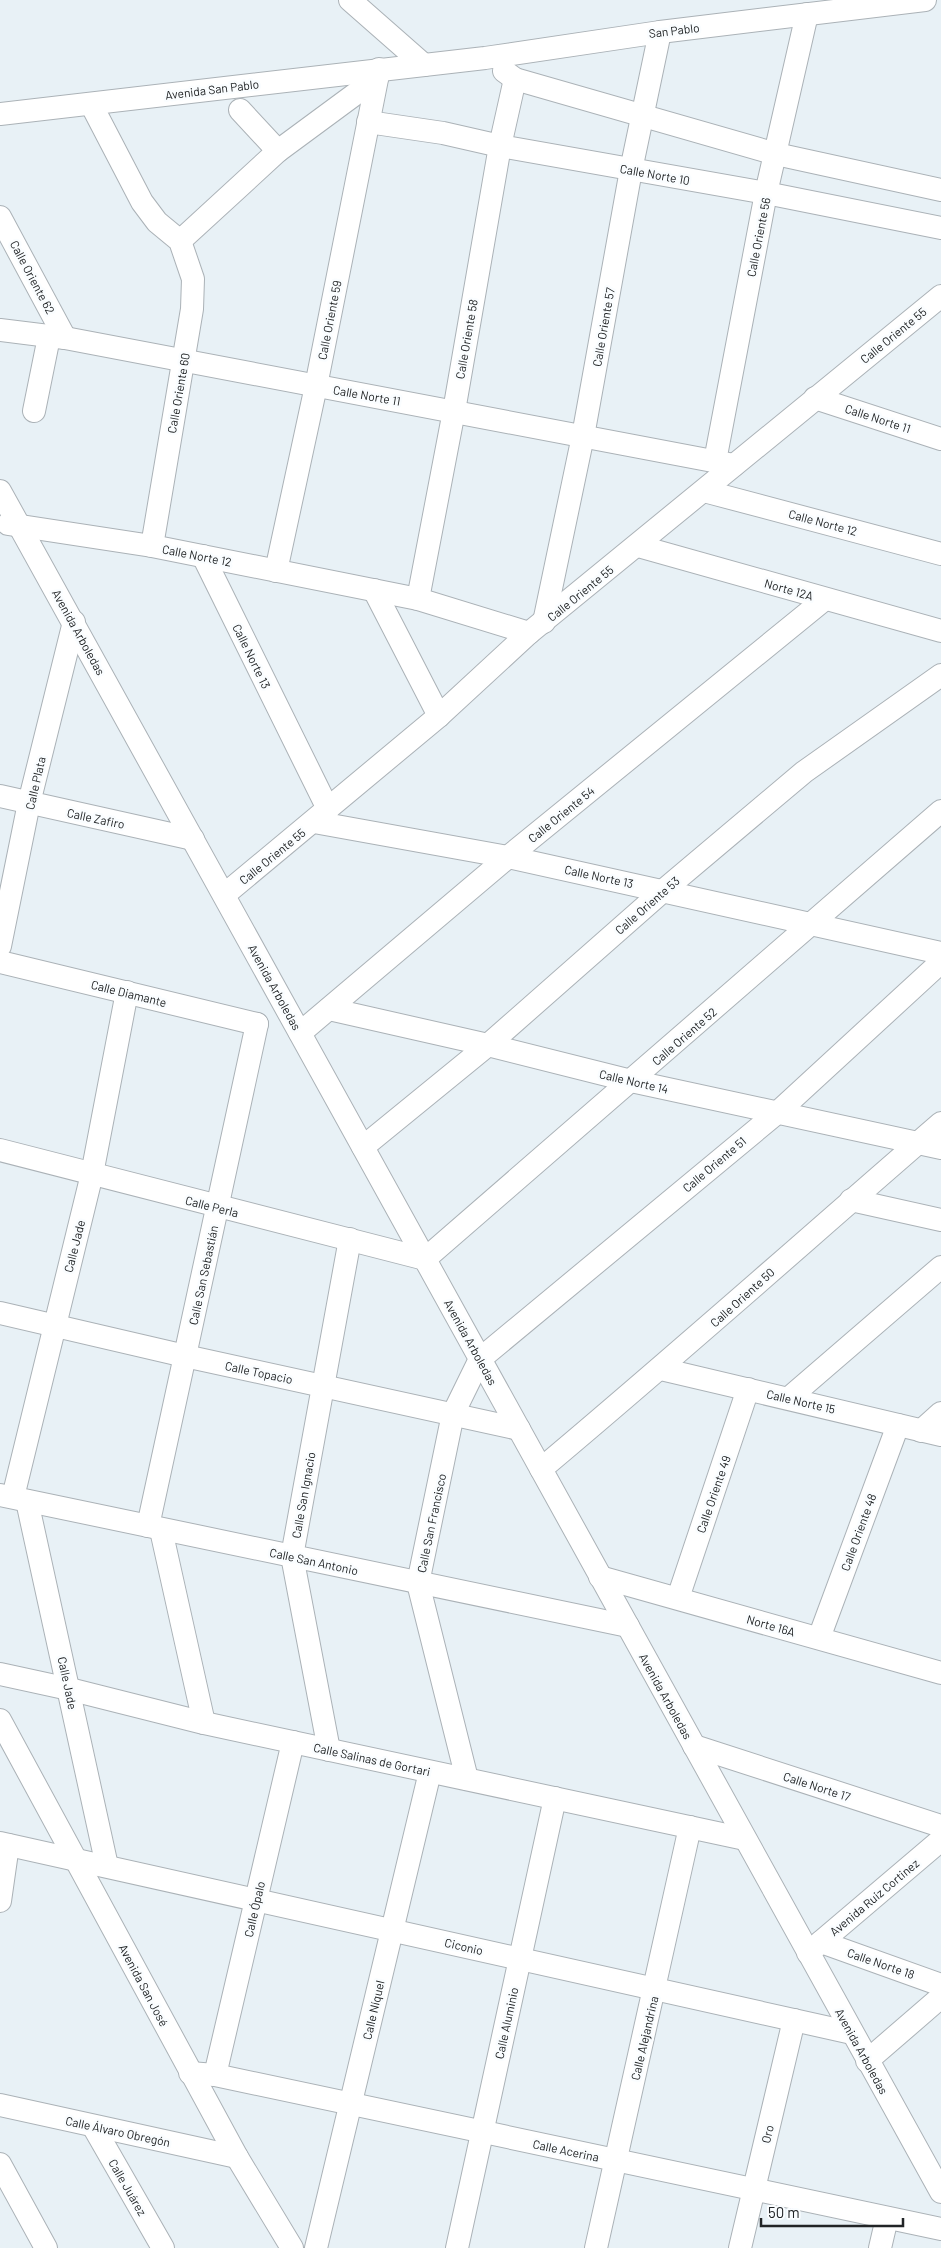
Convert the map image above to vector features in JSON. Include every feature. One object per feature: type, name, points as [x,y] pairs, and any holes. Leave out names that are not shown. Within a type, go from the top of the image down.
[{"type":"street","points":[[350,0],[424,65]]},
{"type":"street","name":"San Pablo","points":[[424,65],[660,32],[925,0]]},
{"type":"street","name":"Calle Oriente 56","points":[[725,463],[766,193],[807,14]]},
{"type":"street","name":"Calle Oriente 57","points":[[536,628],[583,436],[631,170],[660,32]]},
{"type":"street","points":[[484,58],[515,79],[776,154],[941,190]]},
{"type":"street","name":"Avenida San Pablo","points":[[0,114],[378,74],[424,65]]},
{"type":"street","points":[[91,104],[142,202],[157,222],[180,241],[278,151],[378,74]]},
{"type":"street","name":"Calle Oriente 59","points":[[276,571],[316,386],[378,74]]},
{"type":"street","name":"Calle Oriente 58","points":[[418,600],[454,411],[500,146],[515,79]]},
{"type":"street","points":[[240,110],[278,151]]},
{"type":"street","name":"Calle Norte 10","points":[[368,122],[443,132],[500,146],[766,193],[941,228]]},
{"type":"street","name":"Calle Oriente 62","points":[[0,217],[57,337]]},
{"type":"street","name":"Calle Oriente 60","points":[[152,546],[192,309],[193,279],[180,241]]},
{"type":"street","name":"Calle Oriente 55","points":[[224,895],[439,716],[536,628],[704,491],[725,463],[815,398],[941,296]]},
{"type":"street","name":"Calle Norte 11","points":[[0,330],[57,337],[183,360],[725,463]]},
{"type":"street","points":[[34,411],[57,337]]},
{"type":"street","name":"Calle Norte 11","points":[[815,398],[941,439]]},
{"type":"street","name":"Avenida Arboledas","points":[[0,491],[10,525],[74,622],[745,1838],[814,1947],[852,2033],[867,2061],[936,2162],[941,2192]]},
{"type":"street","name":"Calle Norte 12","points":[[704,491],[940,553]]},
{"type":"street","name":"Calle Norte 12","points":[[10,525],[152,546],[374,590],[536,628]]},
{"type":"street","name":"Norte 12A","points":[[638,546],[941,630]]},
{"type":"street","name":"Calle Norte 13","points":[[203,556],[321,815],[941,953]]},
{"type":"street","points":[[374,590],[439,716]]},
{"type":"street","name":"Calle Oriente 54","points":[[300,1033],[508,857],[825,599]]},
{"type":"street","name":"Calle Plata","points":[[0,946],[30,804],[74,622]]},
{"type":"street","name":"Calle Oriente 53","points":[[364,1147],[488,1045],[664,890],[804,772],[941,675]]},
{"type":"street","name":"Calle Zafiro","points":[[0,796],[193,839]]},
{"type":"street","name":"Calle Oriente 52","points":[[425,1259],[941,811]]},
{"type":"street","name":"Calle Diamante","points":[[0,962],[257,1024]]},
{"type":"street","name":"Calle Oriente 51","points":[[480,1359],[778,1112],[941,962]]},
{"type":"street","name":"Calle Jade","points":[[107,1866],[69,1689],[13,1498],[92,1174],[127,992]]},
{"type":"street","points":[[257,1024],[286,1007]]},
{"type":"street","name":"Calle Norte 14","points":[[328,1009],[488,1045],[631,1081],[941,1148]]},
{"type":"street","name":"Calle San Sebastián","points":[[204,1723],[155,1528],[185,1356],[257,1024]]},
{"type":"street","name":"Calle Oriente 50","points":[[541,1469],[661,1369],[941,1122]]},
{"type":"street","name":"Calle Perla","points":[[0,1150],[425,1259]]},
{"type":"street","points":[[851,1200],[941,1220]]},
{"type":"street","name":"Calle San Ignacio","points":[[330,1750],[292,1556],[350,1240]]},
{"type":"street","points":[[789,1398],[941,1267]]},
{"type":"street","name":"Calle Topacio","points":[[0,1313],[185,1356],[519,1429]]},
{"type":"street","name":"Calle San Francisco","points":[[467,1779],[418,1583],[453,1414],[480,1359]]},
{"type":"street","name":"Calle Norte 15","points":[[661,1369],[931,1433]]},
{"type":"street","name":"Calle Oriente 49","points":[[678,1598],[748,1389]]},
{"type":"street","points":[[931,1433],[941,1413]]},
{"type":"street","name":"Calle Oriente 48","points":[[819,1638],[898,1425]]},
{"type":"street","name":"Calle San Antonio","points":[[13,1498],[628,1626]]},
{"type":"street","name":"Norte 16A","points":[[600,1576],[941,1673]]},
{"type":"street","name":"Calle Salinas de Gortari","points":[[0,1674],[69,1689],[204,1723],[745,1838]]},
{"type":"street","name":"Avenida San José","points":[[0,1720],[190,2073],[237,2157],[292,2248]]},
{"type":"street","name":"Calle Ópalo","points":[[215,2075],[293,1742]]},
{"type":"street","name":"Calle Norte 17","points":[[694,1746],[941,1826]]},
{"type":"street","name":"Calle Níquel","points":[[316,2248],[430,1772]]},
{"type":"street","name":"Calle Aluminio","points":[[456,2248],[555,1798]]},
{"type":"street","name":"Calle Alejandrina","points":[[596,2248],[690,1827]]},
{"type":"street","name":"Avenida Ruiz Cortinez","points":[[814,1947],[941,1840]]},
{"type":"street","points":[[0,1901],[4,1844]]},
{"type":"street","name":"Ciconio","points":[[4,1844],[852,2033]]},
{"type":"street","name":"Calle Norte 18","points":[[814,1947],[941,1985]]},
{"type":"street","points":[[867,2061],[941,1997]]},
{"type":"street","name":"Oro","points":[[740,2248],[794,2020]]},
{"type":"street","name":"Calle Acerina","points":[[190,2073],[215,2075],[941,2229]]},
{"type":"street","name":"Calle Álvaro Obregón","points":[[0,2105],[237,2157]]},
{"type":"street","name":"Calle Juárez","points":[[93,2126],[163,2248]]},
{"type":"street","points":[[0,2164],[46,2248]]},
{"type":"street","points":[[880,2248],[887,2218]]}]
